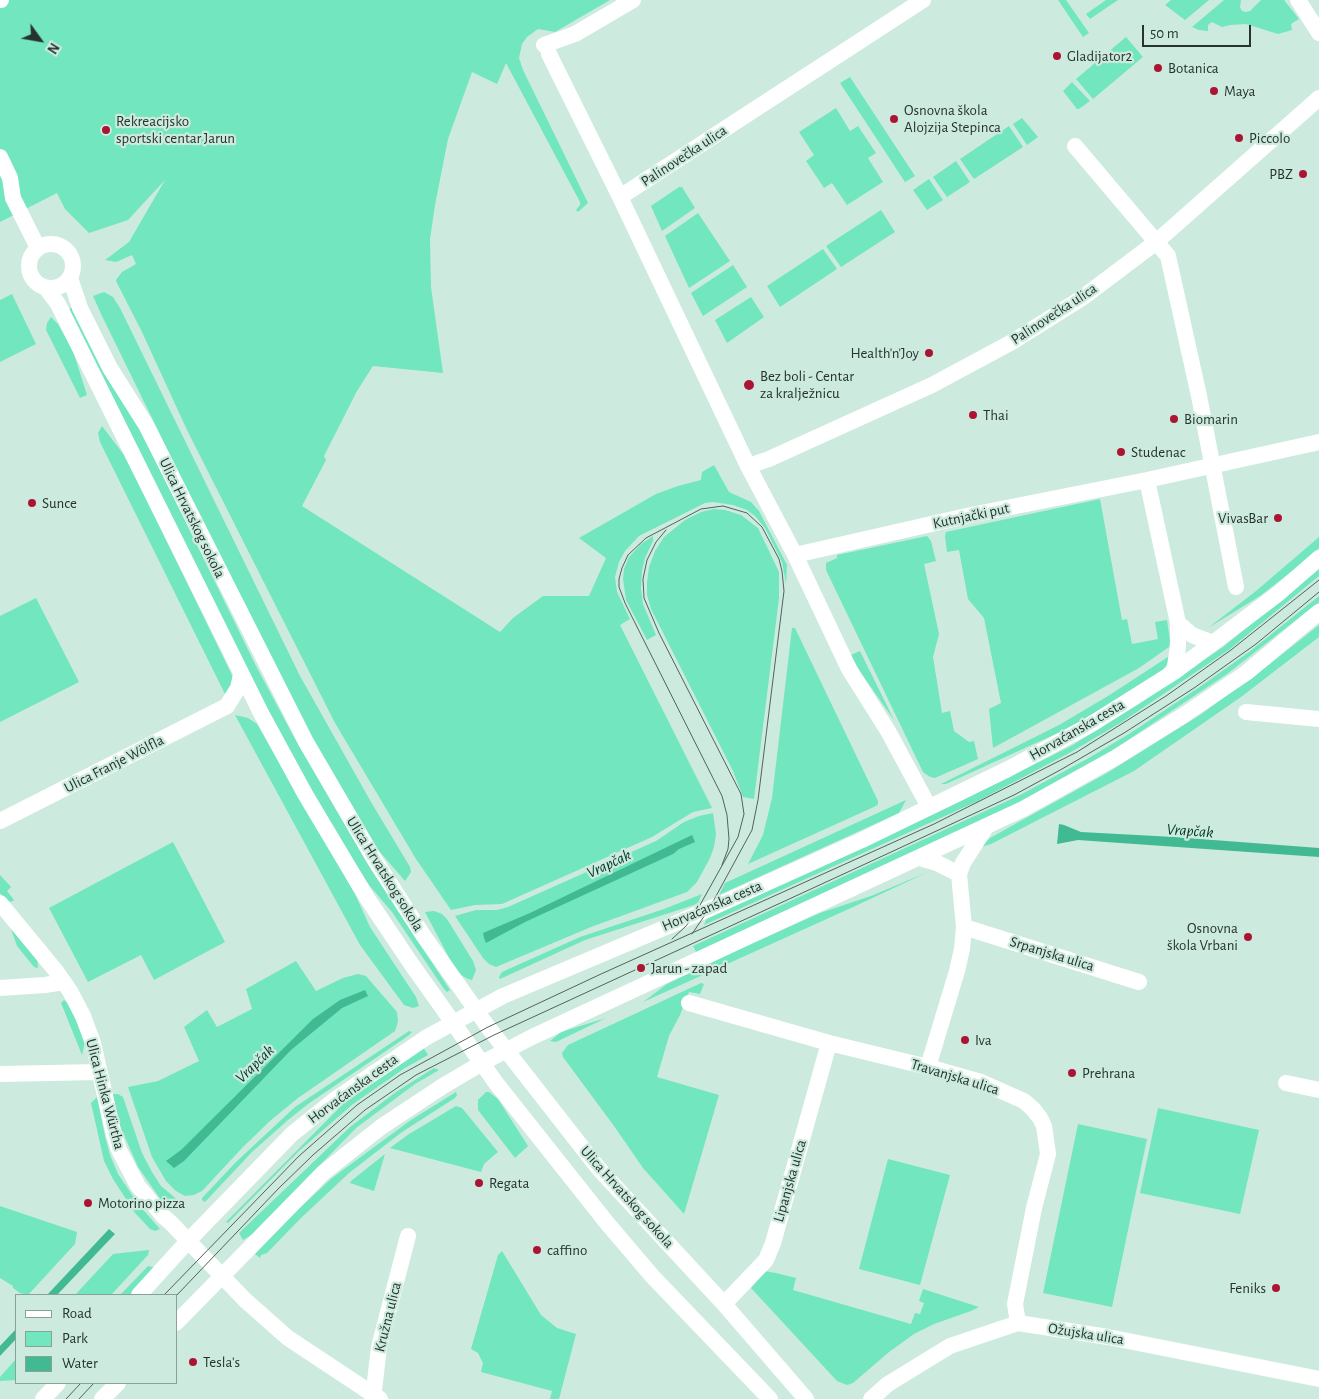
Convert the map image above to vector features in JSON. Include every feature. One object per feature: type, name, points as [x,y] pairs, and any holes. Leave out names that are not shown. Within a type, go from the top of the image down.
[{"type":"street","points":[[633,0],[546,50],[620,197],[748,466],[795,555],[849,669],[888,731],[929,807]]},
{"type":"street","name":"Palinovečka ulica","points":[[620,197],[923,0]]},
{"type":"street","points":[[1298,0],[1319,33]]},
{"type":"street","name":"Palinovečka ulica","points":[[748,466],[769,459],[932,385],[1012,342],[1082,298],[1155,243],[1319,98]]},
{"type":"street","points":[[1075,146],[1155,243],[1168,256],[1213,465],[1236,586]]},
{"type":"street","points":[[0,156],[10,178],[13,198],[38,248]]},
{"type":"street","points":[[0,186],[13,198]]},
{"type":"street","points":[[51,244],[64,248],[69,252],[74,265],[70,278],[60,286],[46,288],[36,281],[30,270],[31,258],[38,248],[51,244]]},
{"type":"street","name":"Ulica Hrvatskog sokola","points":[[70,278],[80,308],[110,368],[146,425],[306,742],[373,857],[423,935],[475,1010],[599,1169],[724,1304],[806,1399]]},
{"type":"street","name":"Ulica Hrvatskog sokola","points":[[46,288],[58,304],[260,713],[305,794],[367,898],[412,966],[496,1083],[607,1223],[653,1276],[770,1399]]},
{"type":"street","name":"Kutnjački put","points":[[795,555],[971,515],[1147,480],[1319,442]]},
{"type":"street","points":[[1147,480],[1178,623],[1178,647],[1174,672]]},
{"type":"street","name":"Horvaćanska cesta","points":[[140,1294],[188,1241],[292,1134],[352,1087],[427,1037],[503,996],[709,909],[929,807],[1008,769],[1090,725],[1174,672],[1279,593],[1319,558]]},
{"type":"street","points":[[178,1321],[323,1173],[381,1127],[442,1086],[482,1063],[620,996],[1023,809],[1115,758],[1184,715],[1246,673],[1319,612]]},
{"type":"street","points":[[1178,623],[1192,635],[1213,643]]},
{"type":"street","points":[[241,675],[238,688],[227,706],[242,707],[260,713]]},
{"type":"street","name":"Ulica Franje Wölfla","points":[[0,821],[227,706]]},
{"type":"street","points":[[1246,712],[1319,719]]},
{"type":"street","points":[[928,1067],[962,949],[964,927],[959,874],[963,863],[987,827]]},
{"type":"street","points":[[920,858],[937,863],[959,874]]},
{"type":"street","name":"Ulica Hinka Würtha","points":[[0,903],[64,982],[83,1016],[93,1043],[119,1150],[138,1186],[163,1216],[236,1292],[288,1338],[376,1397]]},
{"type":"street","name":"Srpanjska ulica","points":[[964,927],[1140,982]]},
{"type":"street","points":[[0,988],[64,982]]},
{"type":"street","name":"Travanjska ulica","points":[[689,1003],[829,1043],[981,1082],[1024,1101],[1037,1114],[1044,1126],[1048,1154],[1034,1208],[1015,1304],[1018,1323]]},
{"type":"street","name":"Lipanjska ulica","points":[[724,1304],[766,1260],[773,1243],[829,1043]]},
{"type":"street","points":[[0,1074],[99,1072]]},
{"type":"street","points":[[1286,1083],[1319,1090]]},
{"type":"street","name":"Kružna ulica","points":[[376,1397],[378,1347],[408,1236]]},
{"type":"street","name":"Ožujska ulica","points":[[871,1399],[888,1384],[950,1346],[1018,1323],[1108,1337],[1319,1379]]},
{"type":"street","points":[[43,1399],[57,1384]]},
{"type":"street","points":[[102,1399],[117,1384]]},
{"type":"green space","points":[[0,0],[610,0],[555,32],[538,29],[527,37],[522,44],[519,58],[523,70],[588,203],[578,212],[576,210],[580,202],[506,63],[497,84],[472,72],[448,139],[430,239],[431,287],[443,373],[373,366],[357,391],[324,456],[326,460],[302,506],[500,632],[513,618],[543,596],[589,596],[606,558],[579,538],[656,494],[701,480],[702,472],[714,465],[729,492],[751,502],[759,511],[787,565],[786,584],[782,562],[765,528],[755,516],[747,510],[733,505],[713,502],[705,503],[639,536],[625,551],[619,562],[615,577],[617,592],[630,619],[620,625],[712,808],[693,812],[652,837],[502,904],[475,905],[451,910],[416,859],[335,723],[187,430],[116,280],[122,272],[136,264],[132,255],[116,262],[105,260],[129,242],[165,180],[128,220],[89,233],[65,209],[57,193],[0,222]]},
{"type":"green space","points":[[1058,0],[1066,0],[1089,33],[1083,37]]},
{"type":"green space","points":[[1106,0],[1118,0],[1090,19],[1086,14]]},
{"type":"green space","points":[[1171,0],[1209,0],[1185,20],[1165,5]]},
{"type":"green space","points":[[1224,0],[1241,0],[1240,7],[1242,11],[1246,12],[1250,11],[1261,0],[1284,0],[1299,19],[1291,24],[1292,30],[1278,34],[1246,24],[1222,27],[1212,22],[1208,25],[1208,31],[1192,27]]},
{"type":"green space","points":[[1126,37],[1143,57],[1093,99],[1076,79]]},
{"type":"green space","points":[[850,77],[915,176],[905,182],[840,83]]},
{"type":"green space","points":[[1072,82],[1090,101],[1079,109],[1063,91]]},
{"type":"green space","points":[[836,108],[850,131],[858,126],[876,153],[868,158],[883,182],[847,205],[832,183],[824,188],[806,161],[814,155],[799,132]]},
{"type":"green space","points":[[1022,118],[1038,137],[1027,145],[1013,124]]},
{"type":"green space","points":[[1009,126],[1023,147],[974,179],[960,159]]},
{"type":"green space","points":[[956,161],[970,182],[947,197],[933,177]]},
{"type":"green space","points":[[929,179],[943,200],[927,210],[913,190]]},
{"type":"green space","points":[[679,187],[682,187],[695,208],[662,231],[651,206]]},
{"type":"green space","points":[[881,210],[895,232],[841,267],[826,246]]},
{"type":"green space","points":[[698,213],[730,261],[689,288],[665,236]]},
{"type":"green space","points":[[823,249],[837,269],[780,307],[767,286]]},
{"type":"green space","points":[[733,265],[747,287],[703,316],[691,293]]},
{"type":"green space","points":[[104,292],[113,297],[120,308],[300,676],[410,867],[411,872],[405,881],[373,844],[312,739],[102,316],[93,296]]},
{"type":"green space","points":[[12,294],[36,344],[0,362],[0,300]]},
{"type":"green space","points":[[751,297],[764,317],[727,343],[715,320]]},
{"type":"green space","points":[[73,307],[134,416],[256,666],[294,737],[370,868],[450,990],[447,992],[392,912],[369,885],[330,823],[258,693],[69,309]]},
{"type":"green space","points":[[51,317],[58,324],[73,351],[87,395],[80,398],[46,330],[47,323]]},
{"type":"green space","points":[[102,426],[124,455],[231,673],[233,678],[232,684],[226,696],[100,442],[98,433]]},
{"type":"green space","points":[[1100,499],[1122,620],[1127,619],[1132,644],[1158,639],[1155,622],[1167,620],[1169,647],[1139,668],[993,748],[989,709],[1001,703],[984,618],[968,599],[959,550],[947,552],[946,532]]},
{"type":"green space","points":[[714,509],[741,515],[758,528],[779,572],[779,598],[754,799],[743,797],[733,771],[651,609],[647,595],[649,567],[655,551],[664,537],[685,520],[701,512]]},
{"type":"green space","points":[[653,536],[642,571],[641,588],[643,604],[656,635],[647,640],[626,600],[623,579],[624,569],[629,557],[641,544]]},
{"type":"green space","points":[[927,536],[931,541],[936,561],[924,564],[939,634],[933,657],[942,713],[950,711],[954,731],[969,742],[974,741],[978,759],[935,778],[923,772],[826,570],[826,563],[837,558],[837,555]]},
{"type":"green space","points":[[1319,537],[1319,548],[1301,564],[1260,596],[1208,628],[1256,591]]},
{"type":"green space","points":[[1319,569],[1319,576],[1230,649],[1122,722],[1071,752],[978,801],[704,925],[706,920],[712,916],[955,804],[1071,746],[1139,704],[1223,647]]},
{"type":"green space","points":[[1319,596],[1319,602],[1227,674],[1089,766],[1027,800],[696,952],[693,946],[1020,795],[1087,759],[1129,734],[1201,686],[1249,652]]},
{"type":"green space","points":[[36,598],[79,682],[0,722],[0,616]]},
{"type":"green space","points":[[1319,625],[1319,637],[1241,697],[1134,771],[991,844],[981,847],[990,838],[1107,773],[1200,715],[1266,667]]},
{"type":"green space","points":[[792,628],[795,628],[878,804],[748,864],[763,835],[772,798]]},
{"type":"green space","points":[[860,651],[894,720],[859,670],[851,655]]},
{"type":"green space","points":[[1174,653],[1161,672],[1071,727],[946,784],[941,784],[1059,725]]},
{"type":"green space","points":[[235,715],[248,718],[257,724],[356,896],[370,927],[416,997],[419,1006],[413,1008],[404,1005],[360,945]]},
{"type":"green space","points":[[906,800],[899,813],[719,895],[725,883]]},
{"type":"green space","points":[[713,813],[716,834],[714,847],[697,882],[687,892],[591,927],[496,967],[489,964],[483,958],[455,916],[476,910],[497,910],[508,907],[656,841],[684,822]]},
{"type":"green space","points":[[173,842],[225,942],[154,980],[141,955],[88,982],[49,908]]},
{"type":"green space","points":[[928,872],[643,1002],[667,984],[744,947],[820,913],[871,896]]},
{"type":"green space","points":[[0,875],[11,887],[7,891],[14,900],[11,902],[6,900],[0,893]]},
{"type":"green space","points":[[702,894],[698,903],[694,905],[585,940],[500,979],[499,977],[502,972],[580,937],[664,909]]},
{"type":"green space","points":[[434,911],[442,914],[447,919],[473,961],[476,970],[472,980],[461,975],[455,969],[425,912]]},
{"type":"green space","points":[[11,929],[37,958],[38,968],[34,967],[17,946]]},
{"type":"green space","points":[[296,961],[316,991],[343,978],[358,974],[366,976],[397,1012],[398,1022],[395,1031],[298,1098],[271,1120],[243,1147],[202,1191],[194,1195],[185,1196],[176,1191],[166,1181],[152,1157],[128,1087],[158,1081],[199,1061],[184,1027],[207,1010],[217,1027],[252,1009],[246,989]]},
{"type":"green space","points":[[701,983],[704,984],[700,994],[689,992],[669,1036],[657,1077],[719,1095],[684,1214],[643,1168],[562,1053],[568,1045]]},
{"type":"green space","points":[[64,1000],[69,1004],[85,1042],[82,1055],[61,1003]]},
{"type":"green space","points":[[606,1018],[556,1042],[550,1041],[561,1032]]},
{"type":"green space","points":[[409,1031],[412,1032],[408,1036],[308,1104],[288,1120],[252,1152],[205,1202],[202,1200],[236,1162],[295,1107]]},
{"type":"green space","points":[[423,1047],[428,1055],[405,1068],[353,1104],[299,1151],[228,1223],[226,1222],[351,1096]]},
{"type":"green space","points":[[434,1068],[439,1070],[415,1084],[356,1128],[253,1234],[243,1240],[239,1233],[350,1127],[396,1092]]},
{"type":"green space","points":[[456,1092],[455,1098],[402,1132],[349,1173],[267,1253],[261,1255],[260,1258],[255,1254],[291,1216],[332,1178],[411,1120]]},
{"type":"green space","points":[[486,1092],[489,1092],[498,1099],[528,1146],[515,1158],[478,1110],[478,1100]]},
{"type":"green space","points":[[110,1094],[118,1094],[123,1097],[142,1153],[152,1172],[161,1186],[180,1202],[182,1208],[172,1207],[161,1200],[138,1167],[120,1126]]},
{"type":"green space","points":[[97,1097],[110,1155],[118,1174],[139,1205],[160,1229],[155,1231],[150,1229],[135,1213],[104,1161],[91,1103]]},
{"type":"green space","points":[[456,1106],[462,1108],[498,1152],[484,1164],[481,1172],[390,1148],[409,1134]]},
{"type":"green space","points":[[1158,1108],[1259,1130],[1240,1214],[1140,1193]]},
{"type":"green space","points":[[1078,1124],[1147,1139],[1112,1307],[1043,1293]]},
{"type":"green space","points":[[385,1154],[374,1191],[350,1183],[351,1181]]},
{"type":"green space","points":[[888,1159],[950,1175],[920,1285],[859,1269]]},
{"type":"green space","points":[[0,1206],[77,1232],[75,1244],[29,1294],[20,1293],[0,1278]]},
{"type":"green space","points":[[149,1250],[148,1255],[112,1294],[76,1294],[113,1254]]},
{"type":"green space","points":[[502,1251],[541,1315],[557,1328],[576,1334],[559,1399],[550,1399],[552,1391],[481,1372],[483,1363],[478,1353],[471,1349],[498,1255]]},
{"type":"green space","points":[[148,1266],[157,1268],[132,1294],[121,1294]]},
{"type":"green space","points":[[764,1271],[796,1278],[793,1290],[911,1324],[915,1313],[920,1314],[924,1303],[919,1301],[923,1289],[979,1307],[934,1324],[914,1334],[889,1352],[853,1383],[847,1385],[837,1381],[751,1288]]},
{"type":"green space","points":[[15,1360],[15,1380],[0,1381],[0,1377]]},
{"type":"water","points":[[1059,824],[1081,832],[1319,848],[1319,857],[1078,840],[1057,844]]},
{"type":"water","points":[[692,835],[695,842],[679,849],[673,854],[525,922],[486,943],[483,933],[530,913]]},
{"type":"water","points":[[365,990],[368,996],[342,1008],[291,1050],[184,1161],[174,1168],[166,1161],[181,1150],[313,1019],[340,1000]]},
{"type":"water","points":[[109,1229],[115,1234],[58,1294],[48,1294]]},
{"type":"water","points":[[15,1330],[15,1340],[0,1356],[0,1346]]},
{"type":"tram line","points":[[692,934],[709,909],[752,830],[758,800],[784,591],[779,559],[762,527],[747,513],[723,506],[701,509],[646,538],[628,555],[619,579],[619,587],[625,603],[722,796],[727,815],[729,839],[728,849],[722,865]]},
{"type":"tram line","points":[[666,530],[656,542],[647,560],[643,579],[644,598],[659,633],[741,794],[744,814],[738,837],[695,914],[686,926],[672,939]]},
{"type":"tram line","points":[[165,1294],[299,1156],[357,1105],[400,1075],[488,1027],[934,824],[1077,752],[1166,696],[1231,650],[1319,580]]},
{"type":"tram line","points":[[178,1294],[313,1155],[365,1110],[416,1075],[494,1035],[1014,795],[1124,733],[1194,688],[1256,644],[1319,592]]},
{"type":"tram line","points":[[66,1399],[80,1384]]},
{"type":"tram line","points":[[79,1399],[93,1384]]},
{"type":"place","name":"Gladijator2","points":[[1057,56]]},
{"type":"place","name":"Botanica","points":[[1158,68]]},
{"type":"place","name":"Maya","points":[[1214,91]]},
{"type":"place","name":"Osnovna škola Alojzija Stepinca","points":[[894,119]]},
{"type":"place","name":"Rekreacijsko sportski centar Jarun","points":[[106,130]]},
{"type":"place","name":"Piccolo","points":[[1239,138]]},
{"type":"place","name":"PBZ","points":[[1303,174]]},
{"type":"place","name":"Health'n'Joy","points":[[929,353]]},
{"type":"place","name":"Bez boli - Centar za kralježnicu","points":[[749,385]]},
{"type":"place","name":"Thai","points":[[973,415]]},
{"type":"place","name":"Biomarin","points":[[1174,419]]},
{"type":"place","name":"Studenac","points":[[1121,452]]},
{"type":"place","name":"Sunce","points":[[32,503]]},
{"type":"place","name":"VivasBar","points":[[1278,518]]},
{"type":"place","name":"Osnovna škola Vrbani","points":[[1248,937]]},
{"type":"place","name":"Jarun - zapad","points":[[641,968]]},
{"type":"place","name":"Iva","points":[[965,1040]]},
{"type":"place","name":"Prehrana","points":[[1072,1073]]},
{"type":"place","name":"Regata","points":[[479,1183]]},
{"type":"place","name":"Motorino pizza","points":[[88,1203]]},
{"type":"place","name":"caffino","points":[[537,1250]]},
{"type":"place","name":"Feniks","points":[[1276,1288]]},
{"type":"place","name":"Tesla's","points":[[193,1362]]},
{"type":"water label","name":"Vrapčak","points":[[1190,831]]},
{"type":"water label","name":"Vrapčak","points":[[609,864]]},
{"type":"water label","name":"Vrapčak","points":[[255,1064]]}]
